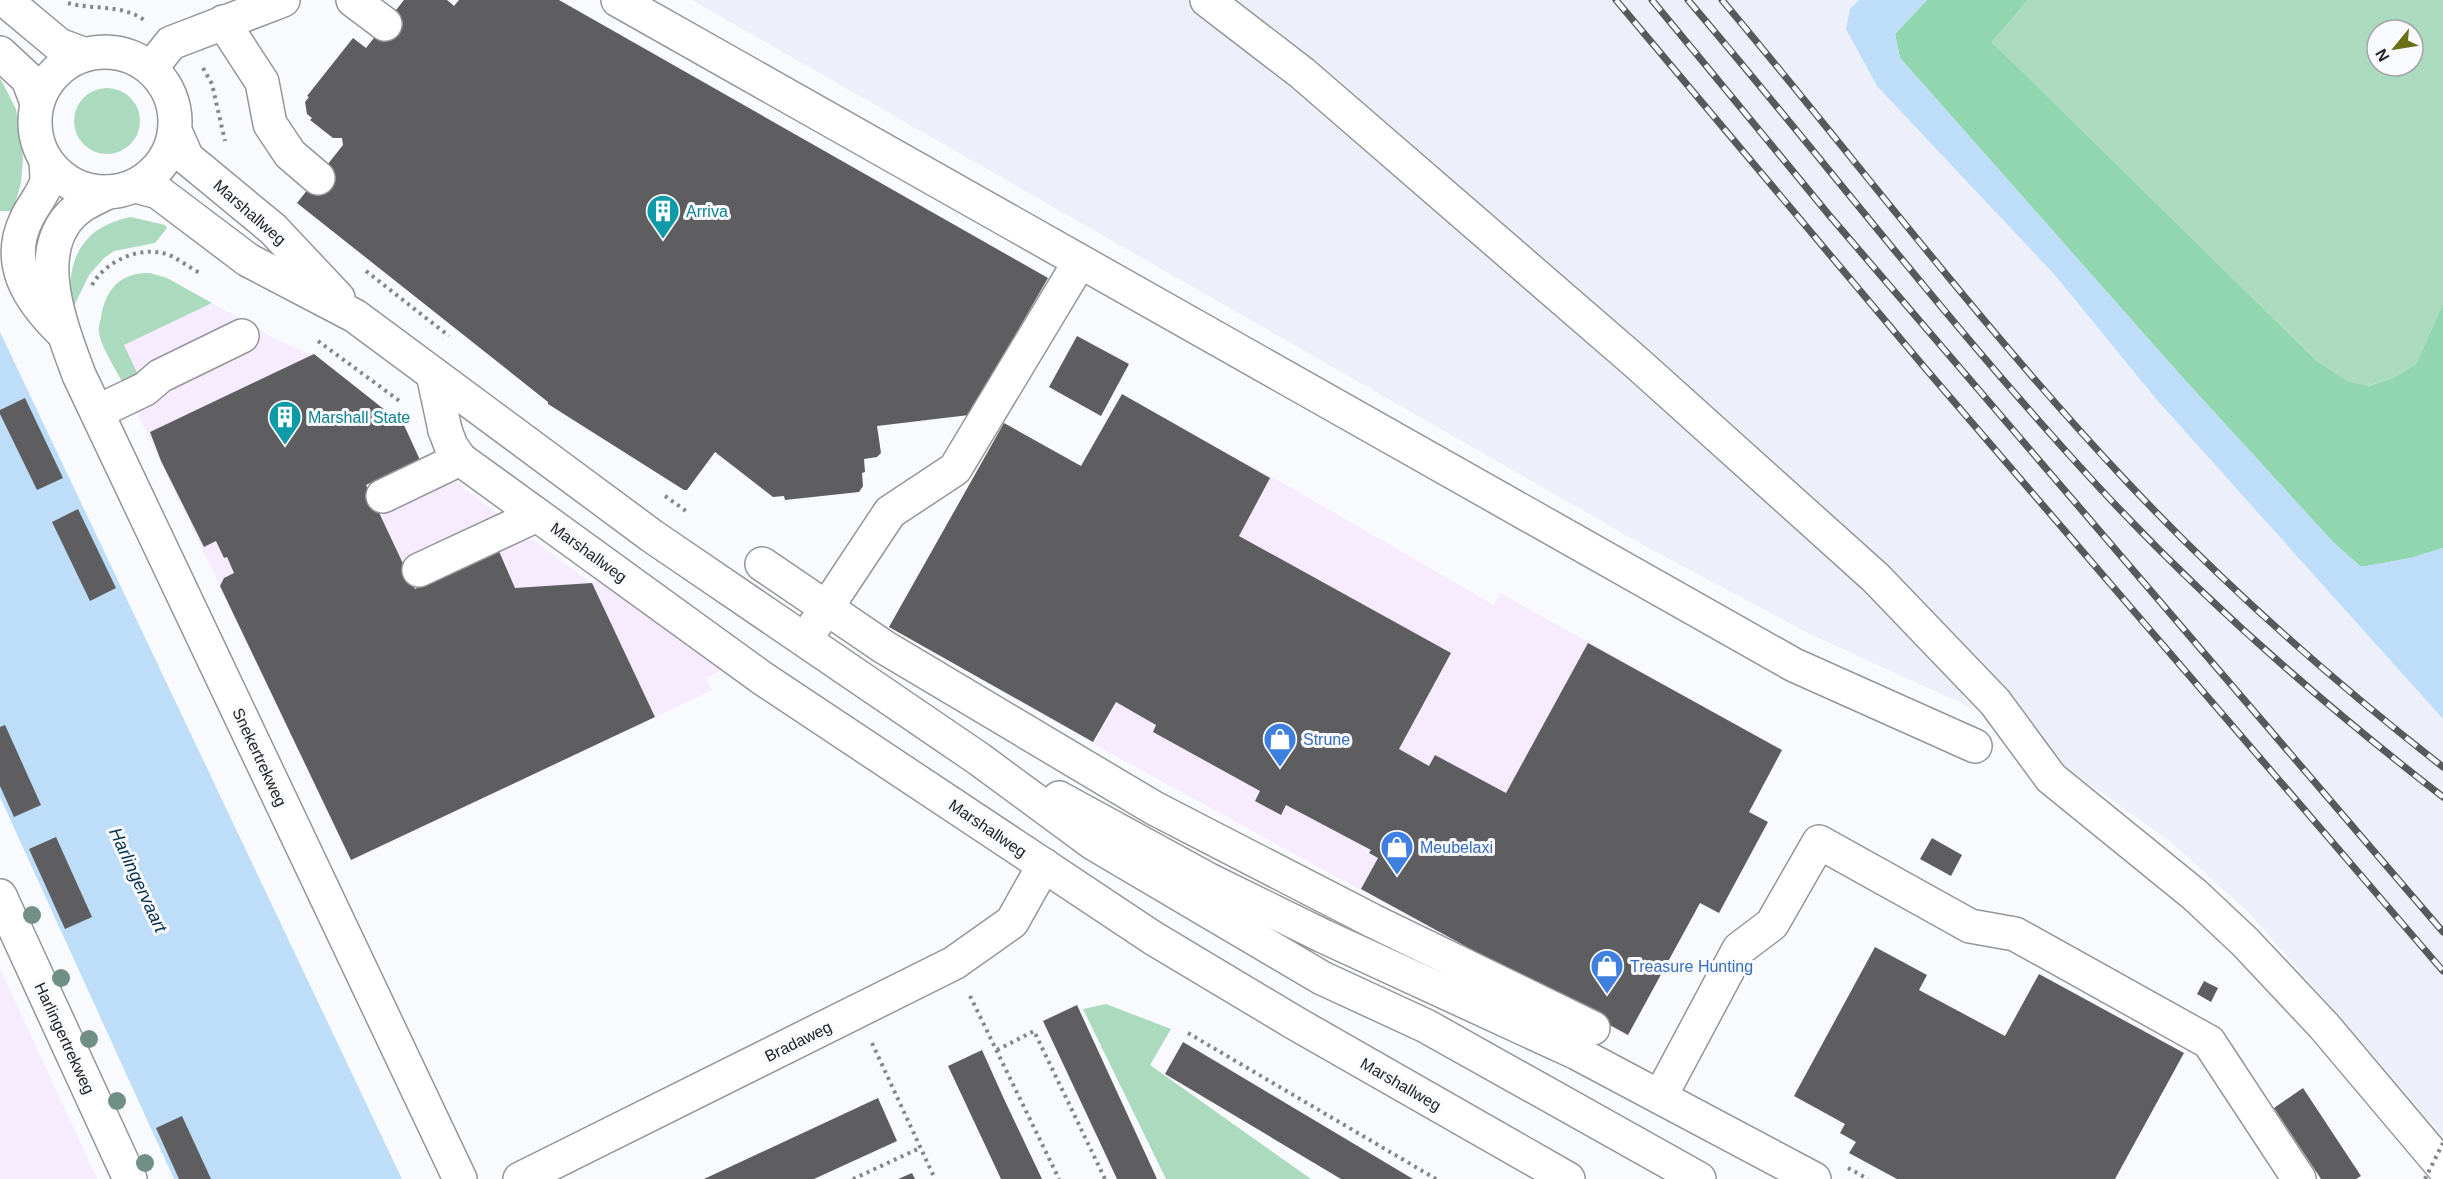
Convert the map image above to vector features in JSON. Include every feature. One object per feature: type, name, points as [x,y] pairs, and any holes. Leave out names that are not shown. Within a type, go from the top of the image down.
[{"type":"main road","points":[[5,0],[59,45],[83,54]]},
{"type":"main road","points":[[151,68],[171,43],[283,0]]},
{"type":"main road","points":[[353,0],[385,24]]},
{"type":"main road","points":[[618,0],[1079,263],[1794,665],[1975,746]]},
{"type":"main road","points":[[1207,0],[1302,73],[1637,363],[1876,578],[1995,702],[2051,778],[2195,895],[2245,942],[2324,1026],[2443,1167]]},
{"type":"main road","points":[[223,22],[247,55],[262,82],[270,124],[290,154],[318,178]]},
{"type":"main road","points":[[97,51],[126,54],[151,68],[168,90],[173,103],[175,131],[172,145],[158,168],[122,189],[80,188],[67,181],[46,160],[35,132],[37,103],[42,90],[59,68],[83,54],[97,51]]},
{"type":"main road","points":[[0,53],[28,79],[37,103]]},
{"type":"main road","name":"Marshallweg","points":[[175,131],[187,158],[273,228],[355,315]]},
{"type":"main road","name":"Snekertrekweg","points":[[46,160],[46,184],[21,234],[19,259],[21,274],[36,306],[64,333]]},
{"type":"main road","name":"Marshallweg","points":[[122,189],[158,192],[248,260],[355,315],[652,536],[979,759],[1093,843],[1322,978],[1426,1026],[1699,1179]]},
{"type":"main road","name":"Snekertrekweg","points":[[122,189],[83,205],[74,212],[56,241],[52,270],[54,293],[64,333],[97,412],[460,1179]]},
{"type":"main road","points":[[804,641],[890,512],[955,469],[1079,263]]},
{"type":"main road","points":[[97,412],[145,389],[160,376],[242,336]]},
{"type":"main road","name":"Marshallweg","points":[[434,374],[445,430],[451,446],[460,459],[762,678],[1163,944],[1568,1179]]},
{"type":"main road","points":[[383,495],[460,459]]},
{"type":"main road","points":[[418,570],[537,515]]},
{"type":"main road","points":[[762,564],[918,668],[1117,787],[1339,903],[1593,1028]]},
{"type":"main road","points":[[896,703],[918,668]]},
{"type":"main road","name":"Marshallweg","points":[[979,759],[1099,818],[1209,880],[1323,936],[1577,1053],[1814,1179]]},
{"type":"main road","points":[[1099,818],[1117,787]]},
{"type":"main road","points":[[1660,1097],[1739,949],[1772,924],[1819,842],[1970,926],[2015,934],[2210,1042],[2299,1179]]},
{"type":"main road","name":"Bradaweg","points":[[520,1179],[954,963],[1012,922],[1044,865]]},
{"type":"main road","points":[[1323,936],[1339,903]]},
{"type":"main road","name":"Harlingertrekweg","points":[[5,919],[130,1179]]},
{"type":"path","points":[[90,290],[102,272],[116,261],[128,256],[162,253],[202,274]]},
{"type":"path","points":[[361,267],[454,340]]},
{"type":"path","points":[[312,337],[414,412],[445,430]]},
{"type":"path","points":[[655,489],[694,516]]},
{"type":"path","points":[[954,963],[1059,1179]]},
{"type":"path","points":[[858,1011],[935,1179]]},
{"type":"path","points":[[997,1050],[1034,1031],[1105,1179]]},
{"type":"path","points":[[1188,1033],[1436,1179]]},
{"type":"path","points":[[2425,1179],[2443,1143]]},
{"type":"path","points":[[852,1179],[920,1148]]},
{"type":"shaded area","points":[[692,0],[1859,0],[1850,9],[2054,274],[2157,400],[2443,719],[2443,1136],[2251,915],[2171,842],[2054,759],[2046,746],[2043,734],[1960,692],[1974,709],[1810,634],[1645,546]]},
{"type":"shaded area","points":[[212,303],[281,342],[313,355],[404,425],[420,461],[424,459],[591,583],[601,578],[725,668],[706,678],[712,690],[351,861],[125,387],[123,345]]},
{"type":"shaded area","points":[[1246,462],[1494,605],[1500,593],[1782,750],[1627,1036],[1094,744]]},
{"type":"shaded area","points":[[0,968],[97,1179],[0,1179]]},
{"type":"green space","points":[[1927,0],[2028,0],[1992,42],[2317,361],[2348,381],[2368,386],[2393,378],[2416,364],[2443,303],[2443,548],[2411,558],[2361,567],[2333,542],[2182,377],[1900,58],[1895,34]]},
{"type":"green space","points":[[2028,0],[2443,0],[2443,303],[2416,364],[2393,378],[2367,386],[2348,381],[2317,361],[1992,42]]},
{"type":"green space","points":[[0,78],[16,109],[23,158],[21,183],[13,211],[0,211]]},
{"type":"green space","points":[[100,88],[114,88],[126,93],[135,102],[140,121],[138,134],[131,145],[114,154],[100,154],[88,149],[79,140],[74,128],[74,114],[79,102],[88,93]]},
{"type":"green space","points":[[131,217],[165,225],[167,228],[155,243],[114,251],[104,258],[89,275],[74,306],[71,304],[70,287],[72,272],[75,259],[82,247],[90,236],[101,228]]},
{"type":"green space","points":[[139,273],[150,273],[167,278],[212,303],[124,345],[140,379],[125,387],[100,338],[99,325],[110,291],[122,279]]},
{"type":"green space","points":[[1106,1004],[1171,1029],[1150,1065],[1311,1179],[1166,1179],[1083,1009]]},
{"type":"water","points":[[1859,0],[1927,0],[1895,34],[1900,58],[2182,377],[2333,542],[2361,567],[2411,558],[2443,548],[2443,719],[2157,400],[2054,274],[1877,86],[1846,29],[1850,9]]},
{"type":"water","name":"Harlingervaart","points":[[0,332],[402,1179],[174,1179],[0,797]]},
{"type":"building","name":"Arriva","points":[[404,0],[447,0],[454,6],[459,0],[559,0],[1048,278],[969,415],[877,426],[881,453],[877,457],[864,459],[863,486],[859,492],[785,500],[784,496],[773,497],[715,452],[687,490],[684,490],[548,404],[297,203],[343,145],[342,138],[333,138],[310,120],[312,118],[307,114],[305,102],[309,97],[307,96],[353,38],[366,48]]},
{"type":"building","points":[[1077,336],[1129,364],[1101,416],[1049,387]]},
{"type":"building","points":[[314,354],[404,425],[420,460],[366,485],[415,589],[498,549],[515,588],[592,583],[655,717],[351,860],[220,586],[224,578],[234,573],[227,557],[224,558],[216,541],[204,547],[161,461],[150,432]]},
{"type":"building","points":[[1122,394],[1270,478],[1239,536],[1451,653],[1399,749],[1429,766],[1435,755],[1506,793],[1588,643],[1782,750],[1749,812],[1768,822],[1719,913],[1700,903],[1628,1035],[1361,889],[1378,858],[1369,853],[1371,850],[1286,805],[1281,815],[1255,801],[1260,791],[1153,732],[1156,725],[1116,702],[1093,742],[889,627],[1004,423],[1081,466]]},
{"type":"building","points":[[25,398],[63,478],[37,490],[0,414],[0,410]]},
{"type":"building","points":[[78,509],[116,588],[90,601],[52,522]]},
{"type":"building","points":[[5,725],[41,805],[14,817],[0,786],[0,727]]},
{"type":"building","points":[[56,837],[92,917],[65,929],[29,849]]},
{"type":"building","points":[[1932,838],[1962,855],[1951,876],[1920,859]]},
{"type":"building","points":[[1875,947],[1927,975],[1919,990],[2005,1036],[2039,974],[2184,1053],[2115,1179],[1897,1179],[1849,1153],[1856,1142],[1840,1133],[1845,1124],[1794,1096]]},
{"type":"building","points":[[2204,981],[2218,988],[2211,1002],[2197,994]]},
{"type":"building","points":[[1077,1005],[1157,1179],[1117,1179],[1043,1021]]},
{"type":"building","points":[[1183,1042],[1413,1179],[1341,1179],[1165,1074]]},
{"type":"building","points":[[982,1050],[1042,1179],[1001,1179],[948,1066]]},
{"type":"building","points":[[2303,1088],[2361,1176],[2356,1179],[2321,1179],[2274,1108]]},
{"type":"building","points":[[878,1098],[897,1141],[814,1179],[704,1179]]},
{"type":"building","points":[[182,1116],[211,1179],[179,1179],[156,1128]]},
{"type":"building","points":[[912,1173],[915,1179],[898,1179]]},
{"type":"railway","points":[[1616,0],[1925,368],[2443,971]]},
{"type":"railway","points":[[1652,0],[1829,215],[2443,932]]},
{"type":"railway","points":[[1688,0],[1939,304],[2041,424],[2134,525],[2262,647],[2443,797]]},
{"type":"railway","points":[[1722,0],[2023,366],[2128,483],[2203,559],[2280,631],[2443,767]]},
{"type":"place","name":"Arriva","points":[[663,240]]},
{"type":"place","name":"Marshall State","points":[[285,446]]},
{"type":"place","name":"Strune","points":[[1280,768]]},
{"type":"place","name":"Meubelaxi","points":[[1397,876]]},
{"type":"place","name":"Treasure Hunting","points":[[1607,995]]}]
